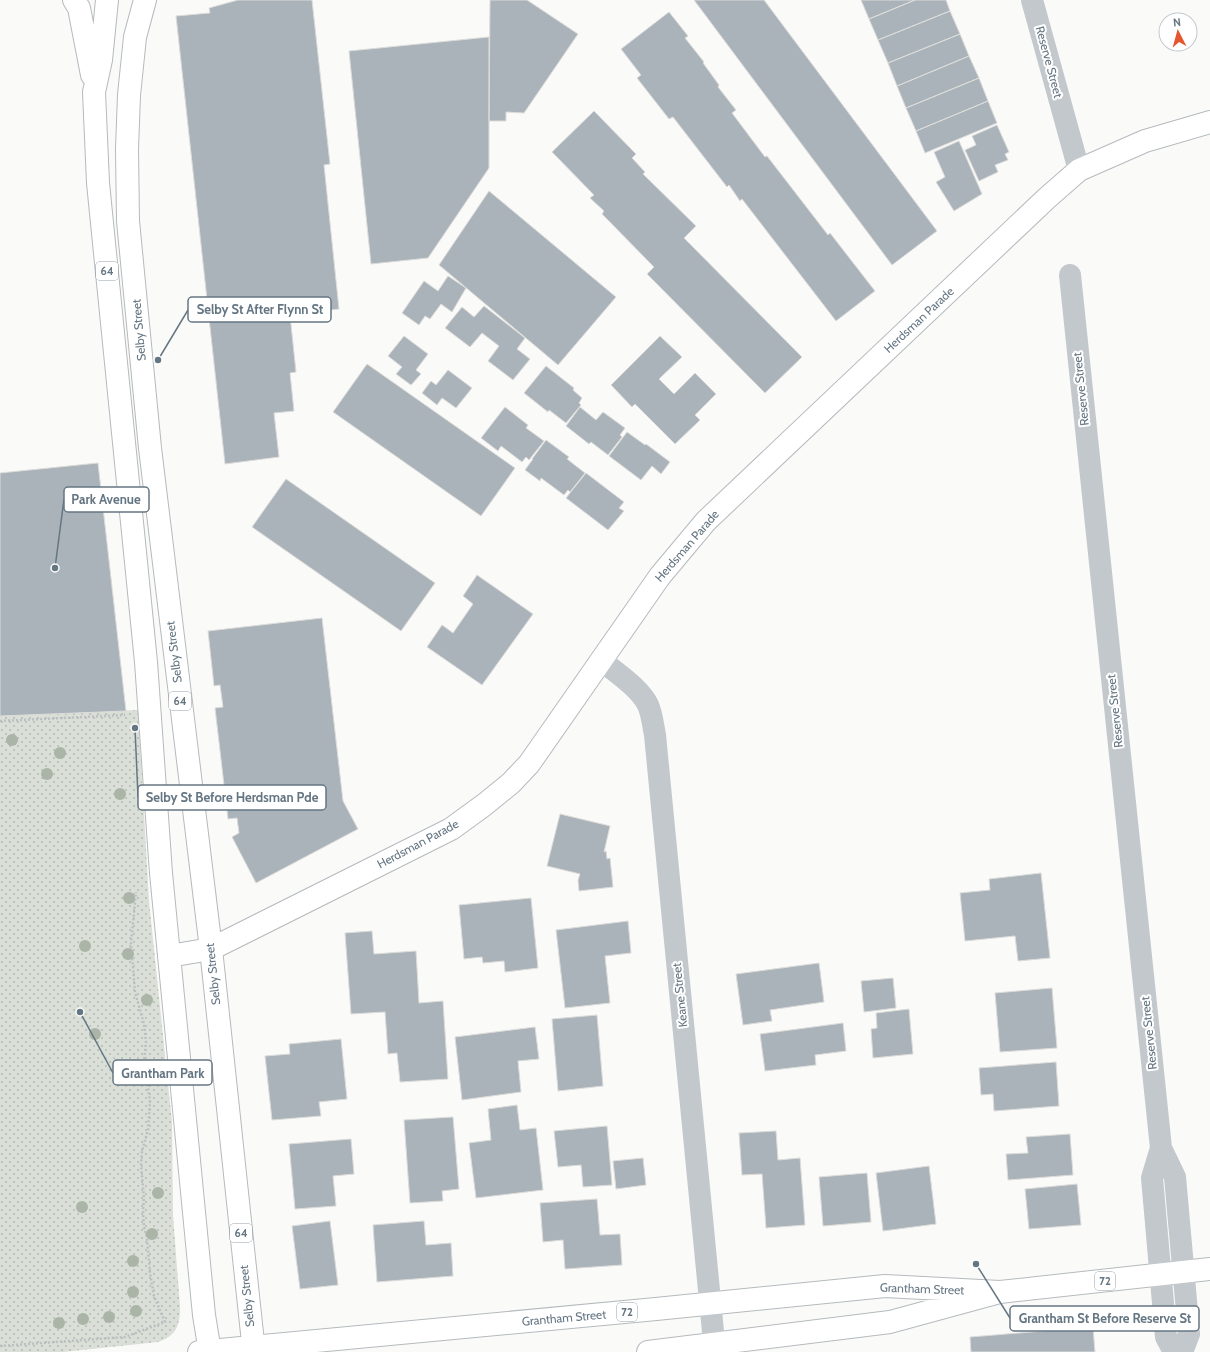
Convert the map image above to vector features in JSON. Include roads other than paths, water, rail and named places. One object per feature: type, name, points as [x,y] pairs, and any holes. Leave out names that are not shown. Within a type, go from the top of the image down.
[{"type":"main road","name":"64","points":[[74,0],[79,8],[94,92],[98,183],[146,662],[161,873],[203,1307],[206,1352]]},
{"type":"main road","name":"64","points":[[94,92],[100,60],[107,0]]},
{"type":"main road","name":"Selby Street","points":[[145,0],[135,37],[129,95],[127,149],[128,221],[150,448],[211,949],[253,1349]]},
{"type":"main road","name":"Herdsman Parade","points":[[169,956],[211,949],[451,829],[484,805],[511,783],[529,764],[660,576],[706,521],[1035,209],[1079,170],[1145,142],[1210,122]]},
{"type":"main road","name":"Grantham Street","points":[[648,1352],[715,1348],[890,1322],[1000,1292],[1210,1269]]},
{"type":"main road","name":"Grantham Street","points":[[206,1352],[253,1349],[885,1286],[1000,1292]]},
{"type":"street","name":"Reserve Street","points":[[1032,0],[1079,170]]},
{"type":"street","name":"Reserve Street","points":[[1070,275],[1161,1148],[1175,1177],[1188,1334],[1182,1352]]},
{"type":"street","name":"Keane Street","points":[[601,660],[635,688],[648,704],[655,735],[715,1348]]},
{"type":"street","name":"Reserve Street","points":[[1161,1148],[1152,1178],[1166,1337],[1174,1352]]},
{"type":"place","name":"Selby St After Flynn St","points":[[158,360]]},
{"type":"place","name":"Park Avenue","points":[[55,568]]},
{"type":"place","name":"Selby St Before Herdsman Pde","points":[[135,728]]},
{"type":"place","name":"Grantham Park","points":[[80,1012]]},
{"type":"place","name":"Grantham St Before Reserve St","points":[[976,1264]]}]
